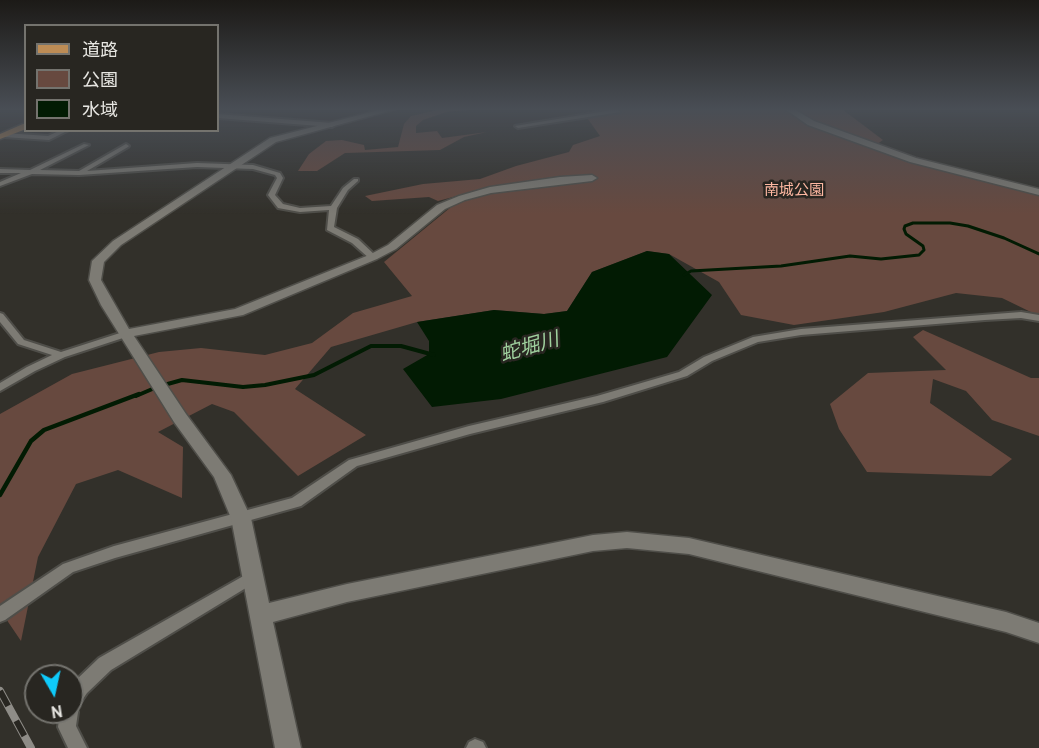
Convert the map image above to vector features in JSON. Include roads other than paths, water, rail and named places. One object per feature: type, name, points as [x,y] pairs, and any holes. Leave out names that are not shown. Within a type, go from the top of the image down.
[{"type":"street","points":[[267,144],[117,243],[98,261],[95,280],[107,305],[180,418],[222,475],[241,518],[288,748]]},
{"type":"street","points":[[869,144],[913,160],[1039,192]]},
{"type":"street","points":[[0,184],[31,172],[86,145]]},
{"type":"street","points":[[79,173],[126,146]]},
{"type":"street","points":[[0,171],[79,173],[197,165],[253,167],[278,174],[280,178],[271,195],[281,206],[300,210],[333,208]]},
{"type":"street","points":[[0,388],[31,369],[62,355],[126,334],[238,312],[373,257],[392,247],[441,207],[462,198],[490,190],[592,178]]},
{"type":"street","points":[[356,180],[345,189],[333,208],[330,228],[355,241],[373,257]]},
{"type":"street","points":[[0,615],[68,568],[114,552],[296,502],[353,463],[469,430],[599,399],[683,374],[708,359],[756,339],[801,332],[985,317],[1021,315],[1039,318]]},
{"type":"street","points":[[0,316],[21,342],[62,355]]},
{"type":"street","points":[[262,615],[382,586],[593,543],[627,540],[689,546],[1006,622],[1039,633]]},
{"type":"street","points":[[84,684],[105,664],[254,576]]},
{"type":"street","points":[[67,724],[78,748]]},
{"type":"water","points":[[647,251],[669,254],[712,295],[667,357],[501,399],[432,407],[403,369],[429,354],[429,341],[417,322],[494,310],[544,314],[567,311],[592,272]]},
{"type":"waterway","name":"蛇堀川","points":[[684,275],[691,271],[781,266],[850,256],[881,259],[919,255],[924,250],[923,246],[906,234],[904,229],[905,226],[913,223],[950,223],[968,226],[1004,238],[1039,254]]},
{"type":"waterway","name":"蛇堀川","points":[[164,385],[182,380],[243,387],[265,385],[314,375],[371,346],[401,346],[434,355]]},
{"type":"waterway","name":"蛇堀川","points":[[136,396],[157,387]]},
{"type":"waterway","name":"蛇堀川","points":[[0,495],[31,441],[44,430],[139,394]]},
{"type":"railway","points":[[0,691],[31,748]]},
{"type":"park label","name":"南城公園","points":[[794,192]]}]
